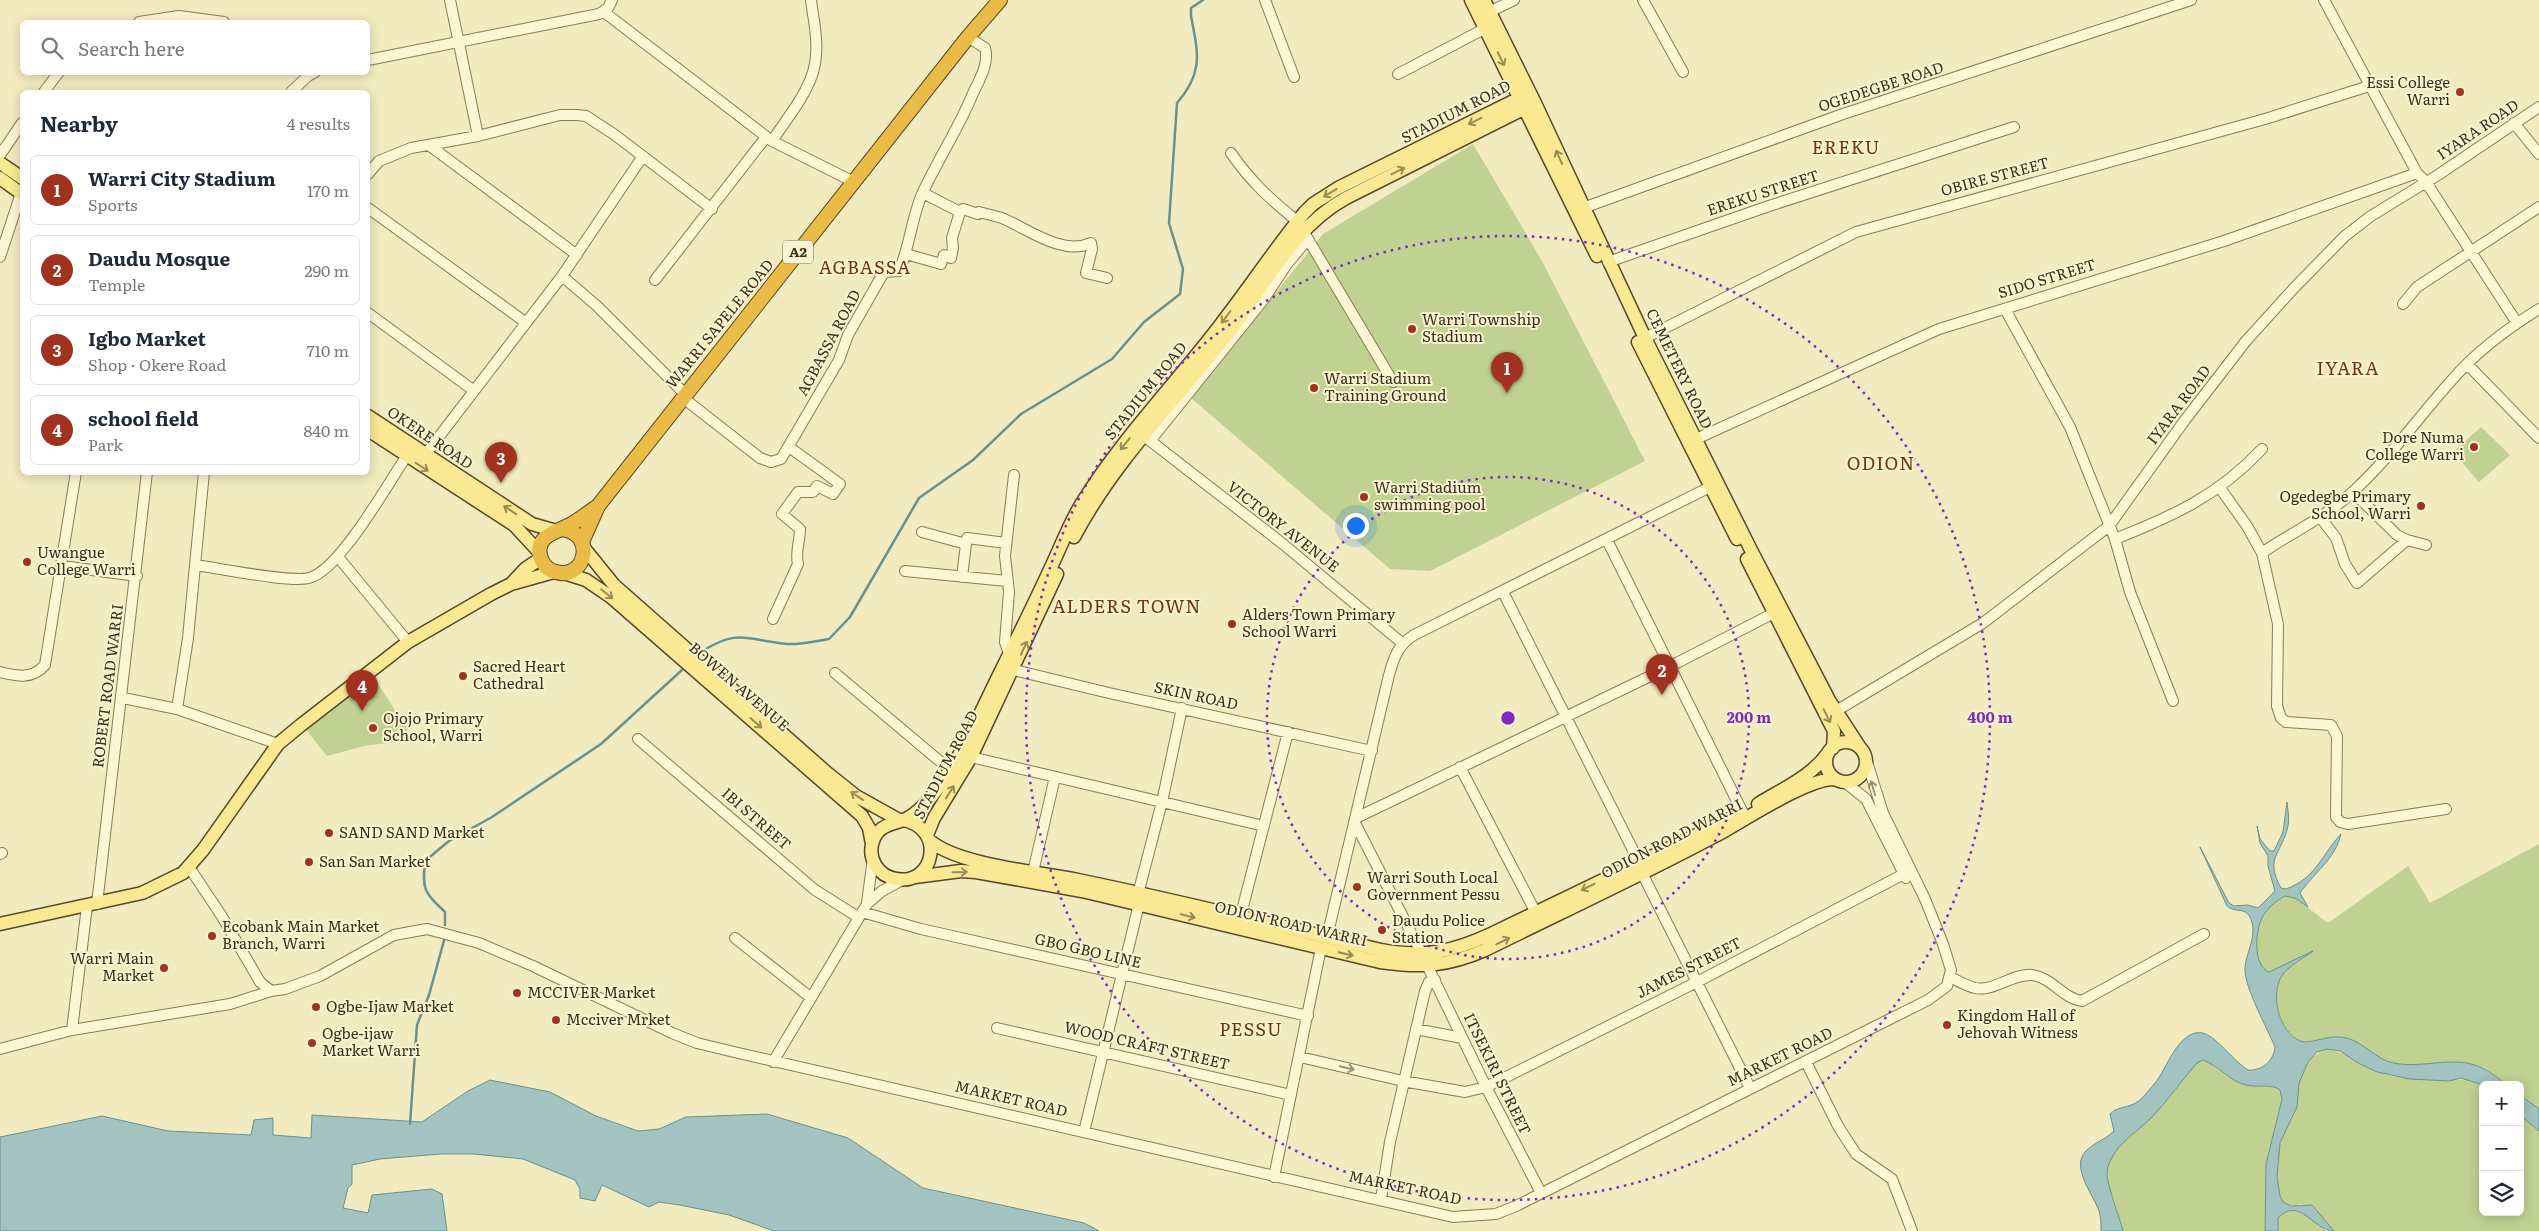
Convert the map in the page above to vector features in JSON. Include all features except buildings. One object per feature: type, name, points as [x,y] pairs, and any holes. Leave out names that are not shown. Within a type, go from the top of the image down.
[{"type":"highway","name":"WARRI SAPELE ROAD","points":[[557,530],[579,520],[598,506],[968,37],[1000,0]]},
{"type":"highway","name":"WARRI SAPELE ROAD","points":[[583,545],[598,506]]},
{"type":"highway","points":[[557,530],[573,532],[583,545],[584,556],[578,566],[559,572],[546,566],[540,555],[543,539],[557,530]]},
{"type":"main road","name":"CEMETERY ROAD","points":[[1471,0],[1583,208],[1645,338],[1836,711],[1859,746]]},
{"type":"main road","name":"CEMETERY ROAD","points":[[1484,0],[1527,101],[1668,406],[1834,731],[1830,750]]},
{"type":"main road","name":"STADIUM ROAD","points":[[928,837],[934,818],[971,757],[1014,670],[1074,536],[1105,485],[1147,439],[1230,331],[1303,230],[1313,204],[1338,188],[1527,101]]},
{"type":"main road","points":[[0,163],[20,177]]},
{"type":"main road","points":[[0,178],[20,192]]},
{"type":"main road","name":"STADIUM ROAD","points":[[901,820],[924,806],[949,769],[1009,654],[1068,530],[1096,482],[1208,342],[1303,230]]},
{"type":"main road","name":"OKERE ROAD","points":[[370,417],[424,455],[532,524],[557,530]]},
{"type":"main road","name":"OKERE ROAD","points":[[370,431],[406,457],[514,525],[540,555]]},
{"type":"main road","name":"BOWEN AVENUE","points":[[583,545],[614,585],[826,772],[856,796],[901,820]]},
{"type":"main road","points":[[511,584],[540,555]]},
{"type":"main road","points":[[0,924],[92,905],[156,888],[189,867],[278,744],[408,642],[511,584],[559,572]]},
{"type":"main road","name":"BOWEN AVENUE","points":[[559,572],[586,580],[611,597],[862,816],[869,828],[872,852]]},
{"type":"main road","points":[[1845,742],[1859,746],[1866,756],[1867,762],[1863,774],[1853,782],[1840,781],[1828,770],[1830,750],[1845,742]]},
{"type":"main road","name":"ODION ROAD WARRI","points":[[907,879],[961,871],[976,872],[1139,899],[1240,918],[1324,942],[1380,962],[1428,966],[1467,957],[1485,950],[1641,868],[1743,813],[1805,776],[1821,763],[1830,750]]},
{"type":"main road","name":"ODION ROAD WARRI","points":[[928,837],[943,850],[964,858],[1034,872],[1139,899],[1324,942],[1398,953],[1422,954],[1453,950],[1641,868],[1807,786],[1826,779],[1840,781]]},
{"type":"main road","points":[[901,820],[917,824],[928,837],[931,851],[928,862],[922,872],[907,879],[884,874],[872,852],[878,831],[891,822],[901,820]]},
{"type":"street","points":[[450,0],[478,136]]},
{"type":"street","points":[[370,60],[458,40],[510,32],[604,12],[612,0]]},
{"type":"street","points":[[655,280],[769,139],[810,80],[815,68],[816,38],[811,0]]},
{"type":"street","points":[[1265,0],[1294,77]]},
{"type":"street","points":[[1490,12],[1514,0]]},
{"type":"street","points":[[1644,0],[1683,72]]},
{"type":"street","name":"OGEDEGBE ROAD","points":[[1583,208],[1843,114],[2191,0]]},
{"type":"street","points":[[2324,0],[2417,173],[2426,182],[2517,323]]},
{"type":"street","points":[[604,12],[769,139],[854,182]]},
{"type":"street","points":[[152,20],[179,16],[209,20]]},
{"type":"street","points":[[1398,74],[1486,28]]},
{"type":"street","name":"AGBASSA ROAD","points":[[684,396],[760,458],[770,462],[781,459],[839,360],[848,335],[884,272],[899,271],[906,254],[907,240],[923,193],[956,132],[985,65],[985,48],[968,37]]},
{"type":"street","points":[[48,90],[57,75]]},
{"type":"street","points":[[292,90],[310,75]]},
{"type":"street","name":"OBIRE STREET","points":[[1645,338],[1856,232],[2256,121],[2370,86]]},
{"type":"street","name":"IYARA ROAD","points":[[1836,711],[1983,623],[2109,526],[2246,341],[2345,236],[2371,216],[2539,107]]},
{"type":"street","points":[[370,172],[380,161],[394,153],[411,148],[478,136],[560,115],[577,115],[586,116],[597,123],[712,209]]},
{"type":"street","points":[[2514,123],[2539,154]]},
{"type":"street","points":[[0,155],[20,126]]},
{"type":"street","name":"EREKU STREET","points":[[1608,262],[1769,206],[2014,127]]},
{"type":"street","points":[[430,146],[577,255]]},
{"type":"street","points":[[1231,153],[1255,185],[1303,230],[1393,382]]},
{"type":"street","points":[[424,455],[562,276],[643,156]]},
{"type":"street","name":"SIDO STREET","points":[[1696,439],[1899,345],[1938,329],[2224,241],[2417,173]]},
{"type":"street","points":[[923,193],[960,212]]},
{"type":"street","points":[[0,257],[20,199]]},
{"type":"street","points":[[2403,304],[2417,287],[2539,207]]},
{"type":"street","points":[[370,209],[525,322]]},
{"type":"street","points":[[906,254],[941,264],[944,255],[951,258],[952,238],[960,212],[963,209],[1002,218],[1064,245],[1082,247],[1091,243],[1092,249],[1086,273],[1107,278]]},
{"type":"street","points":[[562,276],[597,306],[684,396]]},
{"type":"street","points":[[2005,309],[2070,427],[2115,539],[2130,592],[2173,701]]},
{"type":"street","points":[[2262,553],[2283,538],[2302,531],[2353,492],[2419,420],[2452,380],[2517,323],[2539,309]]},
{"type":"street","points":[[370,314],[473,390]]},
{"type":"street","points":[[2468,365],[2539,438]]},
{"type":"street","name":"VICTORY AVENUE","points":[[1147,439],[1283,544],[1402,643]]},
{"type":"street","points":[[773,619],[798,564],[796,557],[800,544],[800,529],[782,514],[798,492],[813,492],[817,486],[833,494],[840,484],[789,447]]},
{"type":"street","points":[[2115,539],[2182,510],[2220,488],[2262,449]]},
{"type":"street","points":[[195,565],[297,580],[319,575],[338,557],[406,457]]},
{"type":"street","points":[[0,672],[22,677],[29,676],[40,671],[45,665],[76,475]]},
{"type":"street","name":"ROBERT ROAD WARRI","points":[[72,1030],[123,698],[147,475]]},
{"type":"street","points":[[177,709],[195,565],[204,475]]},
{"type":"street","points":[[1009,654],[1005,642],[1009,592],[1005,556],[1014,475]]},
{"type":"street","points":[[1274,1176],[1324,942],[1372,751],[1390,669],[1402,643],[1414,635],[1710,487]]},
{"type":"street","points":[[2220,488],[2237,510],[2262,553],[2278,624],[2278,706],[2281,718],[2286,722],[2331,725],[2337,736],[2336,817],[2340,822],[2348,824],[2446,809]]},
{"type":"street","points":[[2353,492],[2397,536],[2426,544]]},
{"type":"street","points":[[2321,518],[2336,538],[2345,564],[2357,583],[2406,540]]},
{"type":"street","points":[[922,532],[966,544]]},
{"type":"street","points":[[962,577],[967,538],[1006,543]]},
{"type":"street","points":[[1607,540],[1743,813]]},
{"type":"street","points":[[338,557],[408,642]]},
{"type":"street","points":[[62,566],[137,576]]},
{"type":"street","points":[[904,571],[1007,581]]},
{"type":"street","points":[[1503,592],[1750,1088]]},
{"type":"street","points":[[1355,820],[1460,767],[1670,667],[1774,613]]},
{"type":"street","name":"SKIN ROAD","points":[[1014,670],[1372,751]]},
{"type":"street","points":[[835,673],[949,769]]},
{"type":"street","points":[[123,698],[177,709],[278,744]]},
{"type":"street","points":[[1084,1132],[1162,802],[1182,708]]},
{"type":"street","points":[[1240,918],[1288,732]]},
{"type":"street","name":"IBI STREET","points":[[638,739],[815,890],[862,911]]},
{"type":"street","points":[[971,757],[1264,826]]},
{"type":"street","points":[[1867,762],[1882,813],[1925,900],[1943,944],[1949,962],[1950,977],[1977,988],[1989,987],[2029,975],[2046,978],[2071,999],[2082,1001],[2204,934]]},
{"type":"street","points":[[1460,767],[1536,913]]},
{"type":"street","points":[[1034,872],[1055,777]]},
{"type":"street","points":[[1840,781],[1857,789],[1870,805],[1904,874],[1943,944]]},
{"type":"street","points":[[1355,820],[1422,954]]},
{"type":"street","points":[[862,911],[872,852]]},
{"type":"street","points":[[189,867],[221,915],[260,982],[271,991]]},
{"type":"street","name":"JAMES STREET","points":[[1300,1057],[1403,1081],[1464,1092],[1486,1087],[1697,982],[1904,874]]},
{"type":"street","points":[[773,1062],[810,996],[862,911],[882,891],[907,879]]},
{"type":"street","name":"GBO GBO LINE","points":[[862,911],[922,929],[1308,1016]]},
{"type":"street","name":"MARKET ROAD","points":[[0,1048],[72,1030],[230,1004],[271,991],[285,989],[320,976],[394,935],[427,929],[459,936],[508,955],[688,1040],[773,1062],[1381,1199],[1453,1217],[1496,1214],[1541,1193],[1750,1088],[1806,1062],[1938,994],[1947,986],[1950,977]]},
{"type":"street","points":[[735,938],[810,996]]},
{"type":"street","name":"ITSEKIRI STREET","points":[[1428,966],[1486,1087],[1541,1193]]},
{"type":"street","points":[[1381,1199],[1403,1081],[1425,991],[1429,982],[1435,980]]},
{"type":"street","name":"WOOD CRAFT STREET","points":[[997,1028],[1291,1095]]},
{"type":"street","points":[[1416,1029],[1462,1038]]},
{"type":"street","points":[[1806,1062],[1838,1126],[1856,1154],[1892,1179],[1912,1231]]},
{"type":"green space","name":"Warri Township Stadium","points":[[1473,144],[1542,261],[1645,461],[1430,571],[1390,569],[1191,398],[1323,234]]},
{"type":"green space","points":[[2481,427],[2510,455],[2479,482],[2453,452]]},
{"type":"green space","points":[[374,678],[408,730],[395,742],[364,746],[327,756],[307,731],[314,722]]},
{"type":"green space","points":[[2539,844],[2539,1109],[2524,1097],[2524,1081],[2503,1081],[2485,1069],[2469,1065],[2399,1064],[2388,1061],[2360,1044],[2341,1037],[2330,1037],[2305,1042],[2293,1037],[2282,1021],[2277,1002],[2278,983],[2288,969],[2309,954],[2269,972],[2260,963],[2257,948],[2258,931],[2264,914],[2275,903],[2286,896],[2295,898],[2328,923],[2408,866],[2430,903]]},
{"type":"green space","points":[[2327,1049],[2341,1053],[2373,1070],[2388,1075],[2404,1078],[2468,1080],[2479,1083],[2479,1216],[2524,1216],[2524,1118],[2539,1131],[2539,1231],[2334,1231],[2302,1204],[2285,1204],[2280,1198],[2278,1191],[2278,1163],[2281,1141],[2296,1110],[2298,1084],[2304,1069],[2320,1052]]},
{"type":"green space","points":[[2203,1060],[2234,1080],[2280,1090],[2282,1099],[2266,1164],[2265,1231],[2123,1231],[2107,1177],[2109,1163],[2119,1148],[2165,1103],[2197,1062]]},
{"type":"green space","points":[[2292,1210],[2304,1213],[2326,1231],[2278,1231],[2278,1218],[2283,1213]]},
{"type":"water","points":[[2287,802],[2288,827],[2274,863],[2276,878],[2281,888],[2286,889],[2311,873],[2341,834],[2334,851],[2300,893],[2308,907],[2295,898],[2285,896],[2264,914],[2258,931],[2258,956],[2260,963],[2269,972],[2313,951],[2286,971],[2279,982],[2277,991],[2278,1011],[2282,1021],[2293,1036],[2304,1042],[2330,1037],[2348,1038],[2381,1058],[2399,1064],[2459,1062],[2471,1064],[2482,1068],[2501,1081],[2479,1081],[2479,1084],[2461,1078],[2449,1081],[2410,1079],[2377,1072],[2358,1063],[2340,1051],[2327,1049],[2317,1052],[2308,1062],[2299,1083],[2297,1107],[2280,1143],[2277,1177],[2280,1196],[2283,1202],[2291,1206],[2312,1205],[2334,1231],[2319,1226],[2300,1212],[2293,1210],[2286,1212],[2278,1218],[2278,1231],[2265,1231],[2266,1164],[2282,1099],[2280,1090],[2268,1086],[2251,1086],[2240,1083],[2203,1060],[2197,1063],[2165,1103],[2113,1155],[2109,1163],[2107,1177],[2123,1231],[2101,1231],[2101,1218],[2082,1174],[2081,1159],[2092,1146],[2114,1131],[2110,1114],[2117,1109],[2139,1101],[2158,1079],[2180,1044],[2186,1037],[2194,1033],[2202,1033],[2211,1037],[2248,1070],[2263,1067],[2270,1060],[2274,1052],[2275,1047],[2252,997],[2246,978],[2246,963],[2253,931],[2250,917],[2245,912],[2227,906],[2200,847],[2229,903],[2234,906],[2248,905],[2258,908],[2275,891],[2268,866],[2268,856],[2260,843],[2257,826],[2260,839],[2270,851],[2274,851],[2283,832]]},
{"type":"water","points":[[490,1080],[550,1092],[596,1116],[638,1131],[659,1129],[686,1117],[767,1114],[848,1138],[923,1188],[1084,1223],[1099,1231],[774,1231],[729,1215],[680,1205],[659,1202],[649,1207],[602,1185],[595,1201],[580,1198],[580,1189],[575,1180],[523,1159],[474,1154],[441,1154],[380,1159],[352,1165],[352,1184],[348,1188],[343,1208],[368,1213],[372,1195],[432,1189],[442,1194],[447,1231],[0,1231],[0,1137],[102,1116],[168,1131],[251,1135],[254,1120],[273,1118],[273,1135],[311,1138],[312,1115],[422,1122],[468,1091]]},
{"type":"water","points":[[2524,1098],[2539,1109],[2539,1131],[2524,1118]]},
{"type":"waterway","points":[[701,652],[724,640],[734,638],[752,638],[792,644],[829,639],[850,617],[919,498],[973,460],[1021,414],[1112,359],[1144,322],[1180,294],[1183,269],[1169,223],[1177,103],[1192,82],[1195,72],[1197,52],[1191,8],[1203,0]]},
{"type":"waterway","points":[[445,925],[445,912],[429,895],[424,885],[425,861],[449,841],[492,817],[601,744],[682,670]]},
{"type":"waterway","points":[[410,1124],[417,1025],[429,995],[445,937]]},
{"type":"place","name":"Essi College Warri","points":[[2460,92]]},
{"type":"place","name":"Warri Township Stadium","points":[[1412,329]]},
{"type":"place","name":"Warri Stadium Training Ground","points":[[1314,388]]},
{"type":"place","name":"Warri City Stadium","points":[[1507,393]]},
{"type":"place","name":"Dore Numa College Warri","points":[[2474,447]]},
{"type":"place","name":"Igbo Market","points":[[501,483]]},
{"type":"place","name":"Warri Stadium swimming pool","points":[[1364,497]]},
{"type":"place","name":"Ogedegbe Primary School, Warri","points":[[2421,506]]},
{"type":"place","name":"Uwangue College Warri","points":[[27,562]]},
{"type":"place","name":"Alders Town Primary School Warri","points":[[1232,624]]},
{"type":"place","name":"Sacred Heart Cathedral","points":[[463,676]]},
{"type":"place","name":"Daudu Mosque","points":[[1662,695]]},
{"type":"place","name":"school field","points":[[362,711]]},
{"type":"place","name":"Ojojo Primary School, Warri","points":[[373,728]]},
{"type":"place","name":"SAND SAND Market","points":[[329,833]]},
{"type":"place","name":"San San Market","points":[[309,862]]},
{"type":"place","name":"Warri South Local Government Pessu","points":[[1357,887]]},
{"type":"place","name":"Daudu Police Station","points":[[1382,930]]},
{"type":"place","name":"Ecobank Main Market Branch, Warri","points":[[212,936]]},
{"type":"place","name":"Warri Main Market","points":[[164,968]]},
{"type":"place","name":"MCCIVER Market","points":[[517,993]]},
{"type":"place","name":"Ogbe-Ijaw Market","points":[[316,1007]]},
{"type":"place","name":"Mcciver Mrket","points":[[556,1020]]},
{"type":"place","name":"Kingdom Hall of Jehovah Witness","points":[[1947,1025]]},
{"type":"place","name":"Ogbe-ijaw Market Warri","points":[[312,1043]]},
{"type":"district","name":"EREKU","points":[[1846,148]]},
{"type":"district","name":"AGBASSA","points":[[865,268]]},
{"type":"district","name":"IYARA","points":[[2348,369]]},
{"type":"district","name":"ODION","points":[[1881,464]]},
{"type":"district","name":"ALDERS TOWN","points":[[1127,607]]},
{"type":"district","name":"PESSU","points":[[1251,1030]]}]
